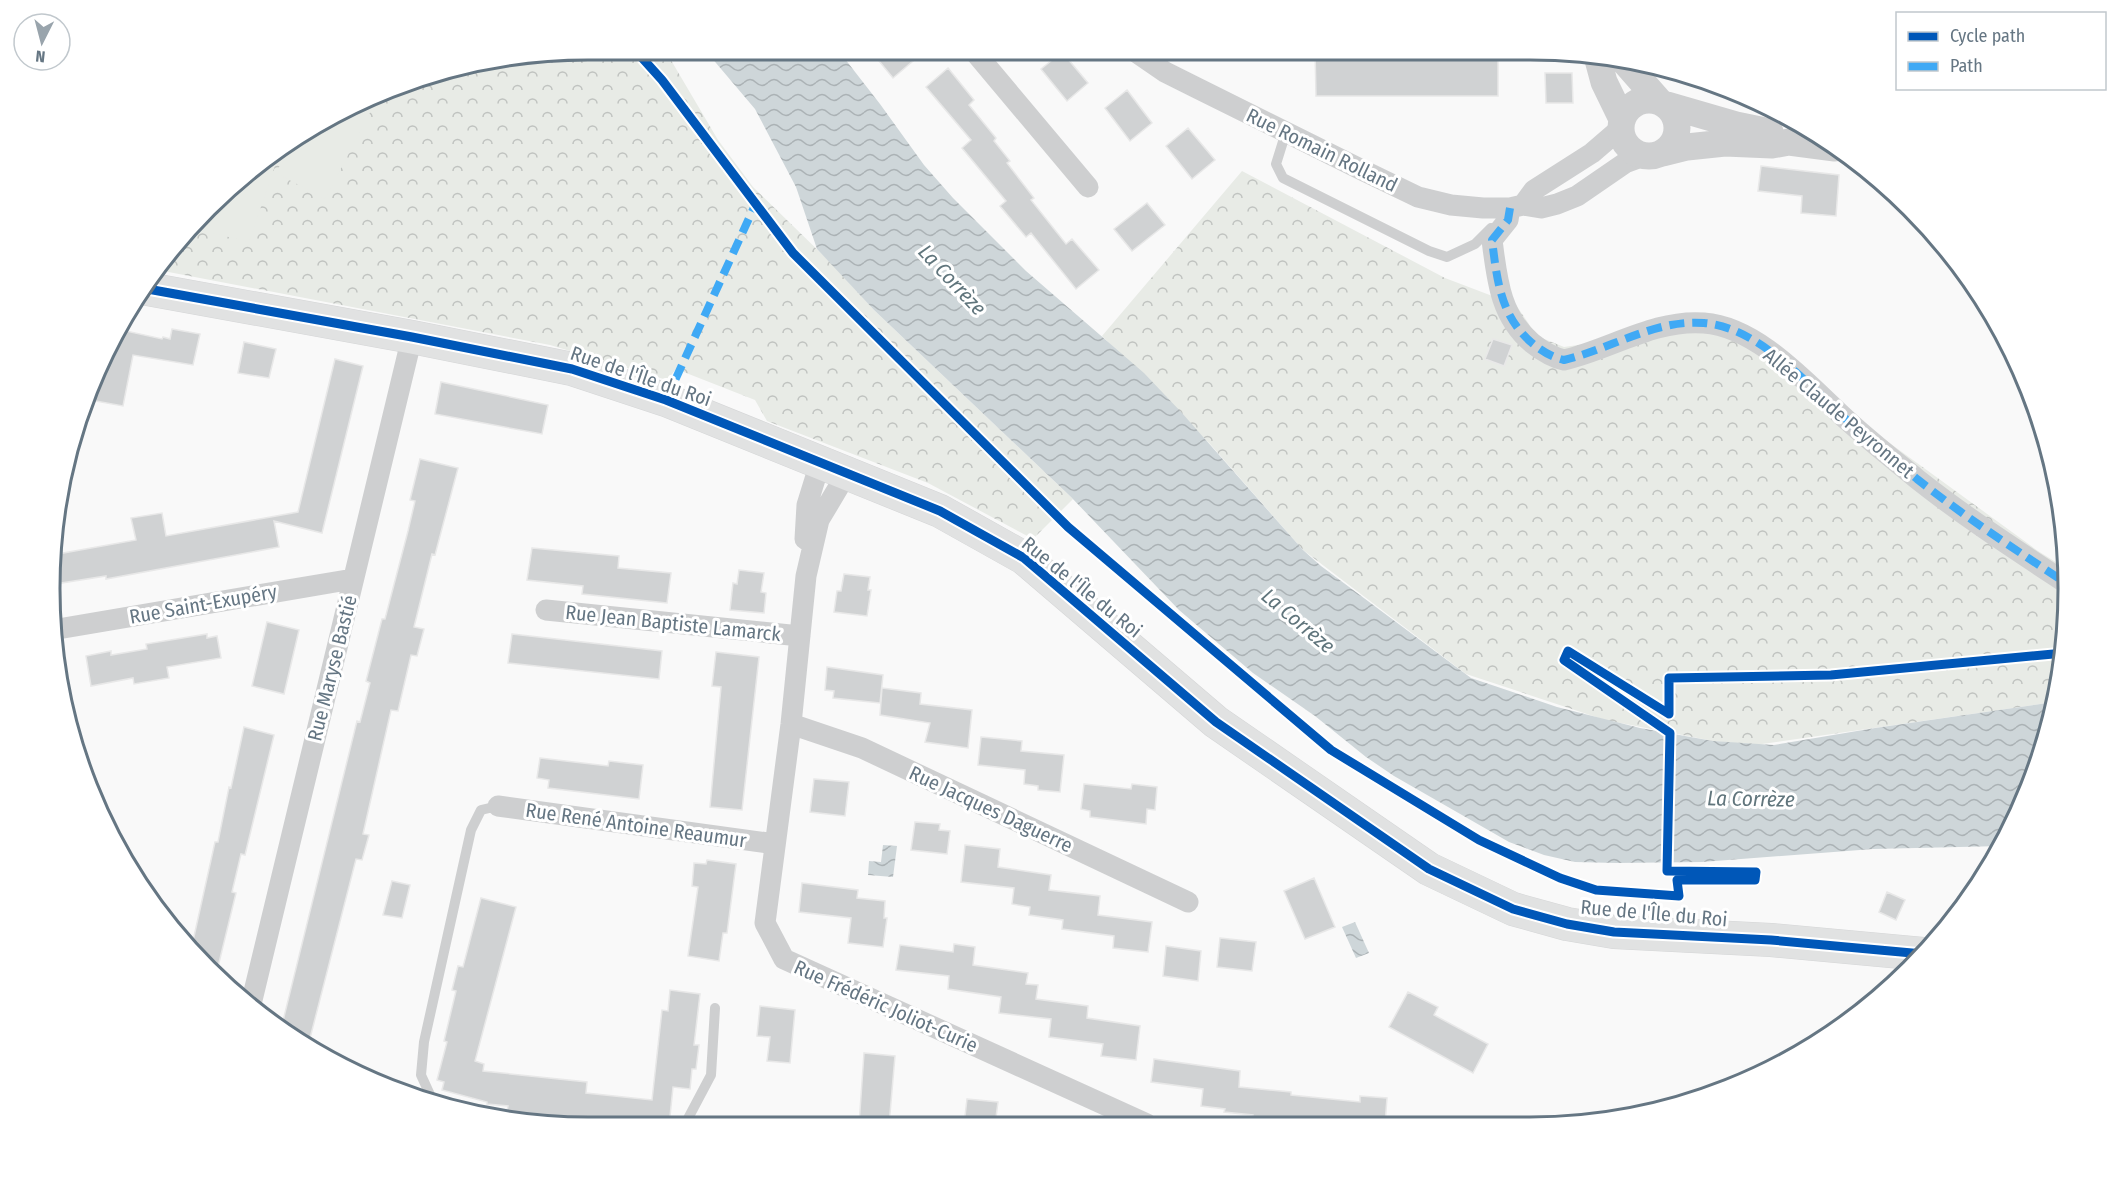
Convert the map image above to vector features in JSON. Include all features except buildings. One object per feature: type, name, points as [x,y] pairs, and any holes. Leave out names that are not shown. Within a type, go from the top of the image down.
[{"type":"main road","name":"Rue de l'Île du Roi","points":[[153,290],[412,337],[572,369],[666,400],[940,511],[1024,558],[1216,722],[1429,869],[1514,909],[1567,924],[1614,932],[1749,939],[1912,953]]},
{"type":"street","points":[[981,60],[1088,187]]},
{"type":"street","name":"Rue Romain Rolland","points":[[1148,60],[1165,72],[1418,197],[1451,205],[1483,208],[1516,206],[1541,208],[1557,204],[1577,196],[1625,163],[1653,154]]},
{"type":"street","points":[[1599,65],[1604,82],[1622,123],[1623,137],[1627,146],[1635,152],[1653,154],[1716,144],[1772,145],[1790,142],[1816,145]]},
{"type":"street","points":[[1632,70],[1677,120],[1676,139],[1671,147],[1653,154]]},
{"type":"street","points":[[1516,206],[1534,190],[1592,153],[1622,123],[1633,105],[1641,101],[1663,104],[1745,128],[1774,132],[1790,142]]},
{"type":"street","name":"Allée Claude Peyronnet","points":[[1516,206],[1492,240],[1496,276],[1501,299],[1508,315],[1520,333],[1539,349],[1554,358],[1564,360],[1674,323],[1705,323],[1734,330],[1791,369],[1918,480],[1986,530],[2058,577]]},
{"type":"street","name":"Rue Maryse Bastié","points":[[253,996],[412,337]]},
{"type":"street","name":"Rue Frédéric Joliot-Curie","points":[[806,576],[833,468]]},
{"type":"street","name":"Rue Frédéric Joliot-Curie","points":[[833,468],[807,505],[806,576],[800,636],[765,923],[784,959],[1132,1117]]},
{"type":"street","name":"Rue Saint-Exupéry","points":[[62,628],[353,579]]},
{"type":"street","name":"Rue Jean Baptiste Lamarck","points":[[546,610],[800,636]]},
{"type":"street","name":"Rue Jacques Daguerre","points":[[790,724],[862,748],[1188,902]]},
{"type":"street","name":"Rue René Antoine Reaumur","points":[[498,806],[775,844]]},
{"type":"lane","points":[[1286,132],[1276,164],[1283,178],[1429,251],[1447,257],[1475,244],[1516,206]]},
{"type":"lane","points":[[429,1092],[421,1075],[424,1042],[471,830],[481,810],[498,806]]},
{"type":"lane","points":[[1749,939],[1867,960]]},
{"type":"lane","points":[[689,1117],[711,1075],[715,1008]]},
{"type":"green space","points":[[671,60],[718,140],[753,187],[829,261],[874,310],[1073,499],[1033,539],[928,483],[767,421],[755,400],[676,369],[667,380],[550,345],[166,271],[215,215],[267,169],[324,131],[386,100],[452,78],[520,65],[554,61]]},
{"type":"green space","points":[[373,106],[325,199],[276,173],[284,157],[295,149],[324,131]]},
{"type":"green space","points":[[276,163],[249,242],[201,230],[240,191]]},
{"type":"green space","points":[[1242,171],[1445,278],[1516,305],[1537,336],[1564,347],[1739,322],[1869,428],[2057,563],[2057,623],[2045,703],[1755,745],[1713,741],[1605,720],[1466,674],[1303,550],[1210,444],[1102,336]]},
{"type":"water","name":"La Corrèze","points":[[713,60],[846,60],[924,165],[953,198],[1026,271],[1144,373],[1303,550],[1321,566],[1471,678],[1557,707],[1640,728],[1713,741],[1774,745],[2045,703],[2018,791],[1990,846],[1873,849],[1702,862],[1575,862],[1544,855],[1509,842],[1394,776],[1366,757],[1315,716],[1253,673],[1179,610],[1071,497],[874,310],[817,249],[796,187],[755,109]]},
{"type":"water","points":[[883,845],[897,846],[893,877],[868,875],[869,861],[881,862]]},
{"type":"water","points":[[1355,922],[1369,953],[1356,958],[1342,927]]},
{"type":"marked path","points":[[666,400],[756,203]]},
{"type":"marked path","points":[[1510,208],[1508,220],[1492,240],[1498,283],[1513,321],[1539,349],[1564,360],[1651,330],[1686,323],[1704,323],[1724,327],[1744,335],[1782,360],[1865,436],[1935,493],[2058,577]]},
{"type":"cycle path","points":[[644,60],[662,80],[793,253],[1068,527],[1331,750],[1479,840],[1560,878],[1596,890],[1679,896],[1677,880],[1755,880],[1756,872],[1667,871],[1670,733],[1564,660],[1568,651],[1669,714]]},
{"type":"cycle path","points":[[153,290],[412,337],[572,369],[666,400],[940,511],[1024,558],[1216,722],[1429,869],[1513,909],[1567,924],[1614,932],[1771,940],[1912,953]]},
{"type":"cycle path","points":[[1669,714],[1669,678],[1831,675],[2053,654]]}]
